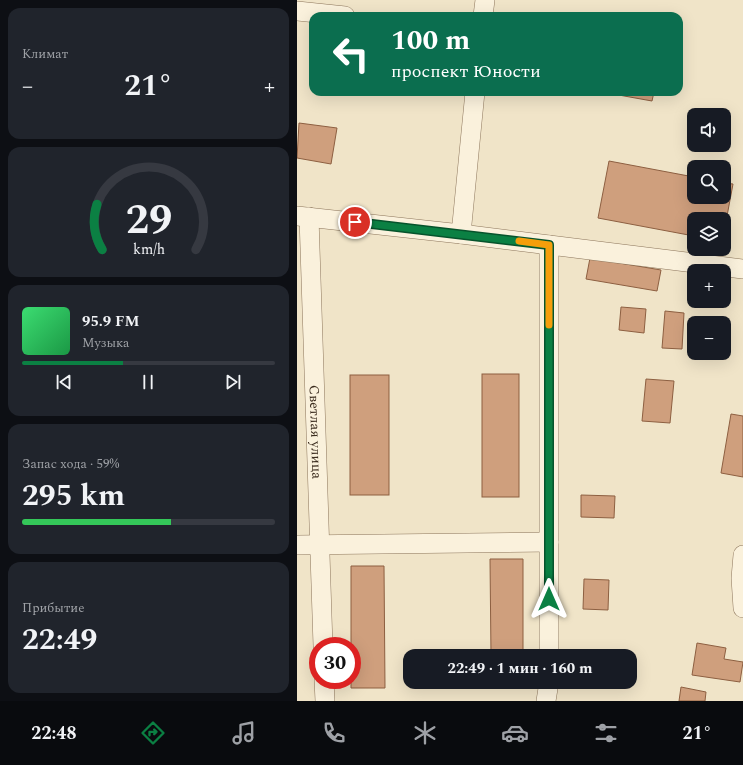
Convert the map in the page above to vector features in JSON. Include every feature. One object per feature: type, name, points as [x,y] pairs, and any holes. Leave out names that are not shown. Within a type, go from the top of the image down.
[{"type":"street","points":[[484,12],[485,0]]},
{"type":"street","points":[[297,11],[309,12]]},
{"type":"street","points":[[461,234],[475,96]]},
{"type":"street","points":[[303,216],[743,269]]},
{"type":"street","name":"Светлая улица","points":[[303,216],[320,545],[323,637]]},
{"type":"street","points":[[549,245],[549,649]]},
{"type":"street","points":[[297,545],[549,542]]},
{"type":"street","points":[[743,555],[741,578],[743,608]]},
{"type":"street","points":[[324,689],[325,701]]},
{"type":"street","points":[[546,701],[548,689]]},
{"type":"building","points":[[624,96],[653,96],[652,101]]},
{"type":"building","points":[[299,123],[337,128],[331,164],[297,158]]},
{"type":"building","points":[[609,161],[687,176],[687,204],[729,204],[728,212],[687,212],[687,235],[598,218]]},
{"type":"building","points":[[731,184],[733,184],[731,195]]},
{"type":"building","points":[[590,258],[661,270],[657,291],[586,279]]},
{"type":"building","points":[[621,307],[646,309],[644,333],[619,330]]},
{"type":"building","points":[[665,311],[684,313],[682,349],[662,348]]},
{"type":"building","points":[[482,374],[519,374],[519,497],[482,497]]},
{"type":"building","points":[[350,375],[389,375],[389,495],[350,495]]},
{"type":"building","points":[[646,379],[674,381],[670,423],[642,421]]},
{"type":"building","points":[[731,414],[743,416],[743,477],[721,473]]},
{"type":"building","points":[[581,495],[615,496],[614,518],[581,517]]},
{"type":"building","points":[[490,559],[523,559],[523,649],[491,649]]},
{"type":"building","points":[[351,566],[384,566],[385,688],[361,688],[361,637],[351,637]]},
{"type":"building","points":[[584,579],[609,580],[608,610],[583,609]]},
{"type":"building","points":[[697,643],[726,648],[724,659],[743,662],[740,682],[692,675]]},
{"type":"building","points":[[681,687],[706,692],[705,701],[679,701]]},
{"type":"slow traffic","points":[[519,241],[549,245],[549,325]]},
{"type":"route","points":[[355,222],[549,245],[549,599]]}]
